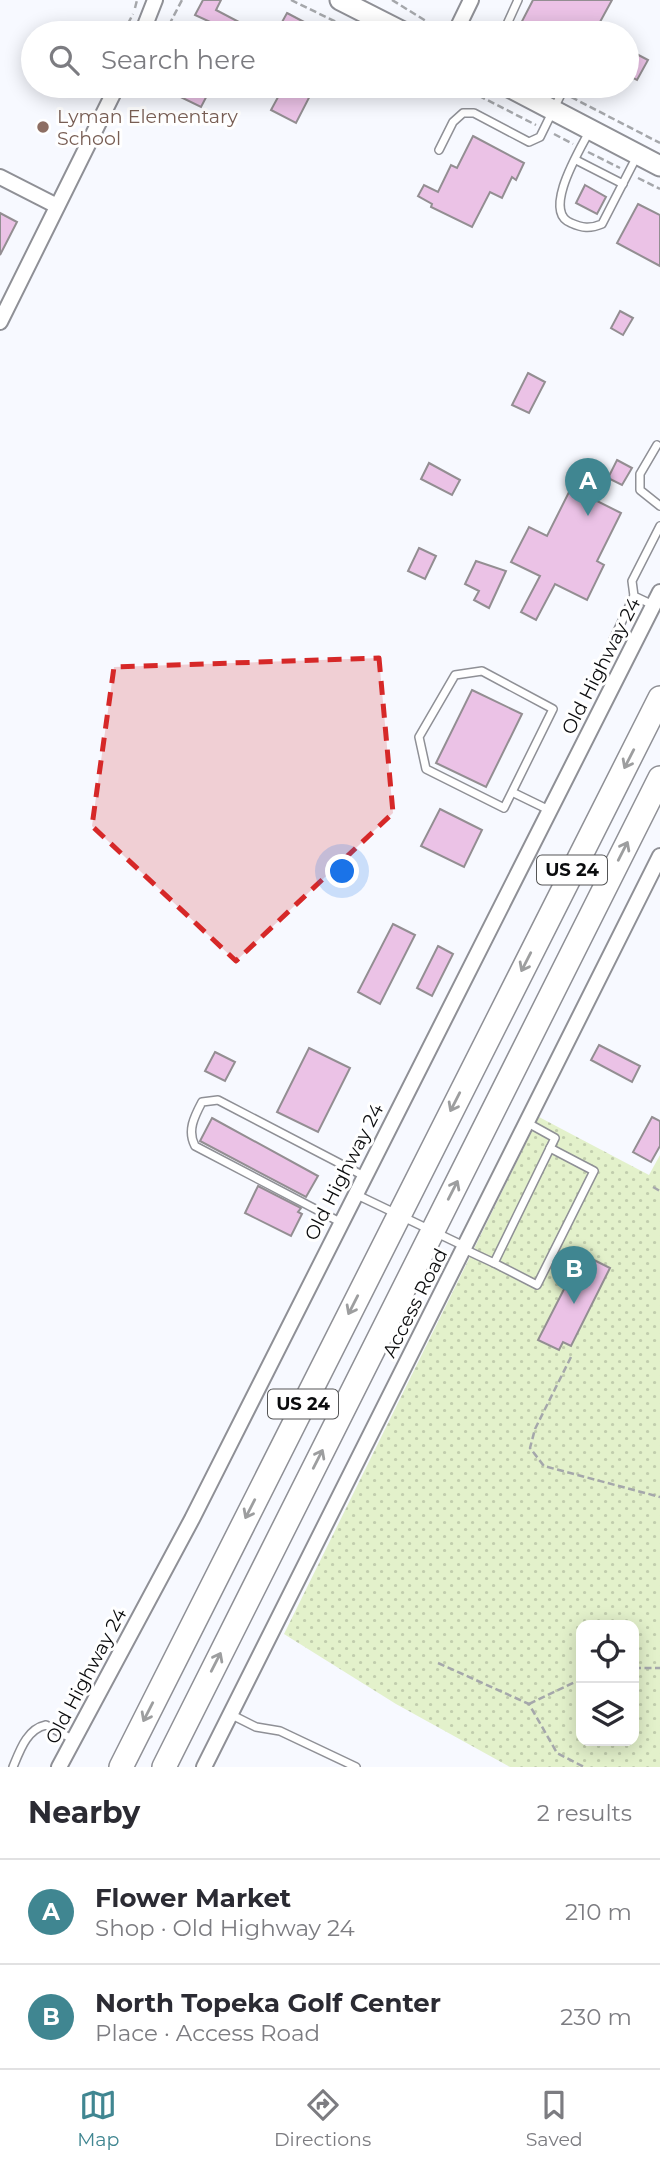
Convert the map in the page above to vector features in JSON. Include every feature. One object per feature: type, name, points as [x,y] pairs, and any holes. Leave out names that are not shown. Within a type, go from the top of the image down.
[{"type":"highway","name":"US 24","points":[[121,1767],[660,698]]},
{"type":"highway","name":"US 24","points":[[164,1767],[660,778]]},
{"type":"main road","points":[[340,0],[381,21]]},
{"type":"main road","points":[[562,98],[590,129],[660,166]]},
{"type":"street","points":[[147,21],[155,0]]},
{"type":"street","points":[[461,21],[471,0]]},
{"type":"street","points":[[0,322],[111,98]]},
{"type":"street","points":[[0,177],[57,206]]},
{"type":"street","name":"Old Highway 24","points":[[59,1767],[192,1519],[549,810],[656,605]]},
{"type":"street","name":"Access Road","points":[[204,1767],[660,856]]},
{"type":"lane","points":[[509,21],[519,0]]},
{"type":"lane","points":[[439,150],[453,122],[463,113],[474,113],[529,142],[540,137],[545,130],[559,98]]},
{"type":"lane","points":[[590,129],[560,193],[560,213],[565,221],[583,228],[602,224],[638,154]]},
{"type":"lane","points":[[576,160],[624,184]]},
{"type":"lane","points":[[657,445],[640,474],[640,490],[660,506]]},
{"type":"lane","points":[[612,640],[634,596],[632,581],[660,526]]},
{"type":"lane","points":[[634,596],[656,605]]},
{"type":"lane","points":[[623,619],[642,628]]},
{"type":"lane","points":[[482,671],[554,709],[512,792],[505,808],[426,769],[419,737],[455,675],[482,671]]},
{"type":"lane","points":[[512,792],[549,810]]},
{"type":"lane","points":[[340,1222],[195,1146],[191,1138],[193,1118],[202,1102],[218,1100],[364,1176]]},
{"type":"lane","points":[[494,1263],[555,1138],[526,1122]]},
{"type":"lane","points":[[355,1194],[537,1285],[594,1171],[550,1148]]},
{"type":"lane","points":[[230,1714],[256,1727],[280,1731],[356,1767]]},
{"type":"lane","points":[[13,1767],[21,1746],[37,1727],[46,1725],[74,1740]]},
{"type":"path","points":[[128,21],[137,0]]},
{"type":"path","points":[[171,21],[181,0]]},
{"type":"path","points":[[291,0],[334,21]]},
{"type":"path","points":[[392,0],[426,21]]},
{"type":"path","points":[[483,98],[660,189]]},
{"type":"path","points":[[564,98],[660,143]]},
{"type":"path","points":[[653,1187],[660,1191]]},
{"type":"path","points":[[571,1357],[535,1429],[530,1448],[544,1466],[660,1497]]},
{"type":"path","points":[[438,1663],[529,1703],[557,1752],[584,1767]]},
{"type":"path","points":[[639,1668],[660,1668]]},
{"type":"path","points":[[529,1703],[576,1681]]},
{"type":"highlighted area","points":[[379,658],[393,813],[236,961],[92,826],[114,667]]},
{"type":"green space","points":[[539,1117],[649,1175],[660,1155],[660,1767],[510,1767],[396,1704],[284,1634]]},
{"type":"building","points":[[203,0],[221,0],[216,10],[237,21],[208,21],[195,15]]},
{"type":"building","points":[[533,0],[612,0],[601,21],[522,21]]},
{"type":"building","points":[[287,13],[302,21],[283,21]]},
{"type":"building","points":[[639,55],[648,60],[639,76]]},
{"type":"building","points":[[183,98],[206,98],[201,107]]},
{"type":"building","points":[[278,98],[309,98],[296,123],[271,110]]},
{"type":"building","points":[[473,136],[524,163],[516,180],[512,177],[502,198],[490,192],[472,227],[431,207],[432,204],[418,196],[424,185],[438,192],[451,165],[457,168]]},
{"type":"building","points":[[585,185],[606,197],[597,214],[576,203]]},
{"type":"building","points":[[638,204],[660,215],[660,266],[617,243]]},
{"type":"building","points":[[0,213],[17,222],[0,255]]},
{"type":"building","points":[[620,311],[633,318],[623,335],[611,328]]},
{"type":"building","points":[[528,373],[545,382],[529,413],[512,405]]},
{"type":"building","points":[[617,460],[632,468],[622,485],[608,478]]},
{"type":"building","points":[[429,463],[460,480],[452,495],[421,479]]},
{"type":"building","points":[[571,488],[621,513],[597,561],[604,565],[587,600],[555,584],[536,620],[521,612],[540,576],[511,562],[529,527],[547,536]]},
{"type":"building","points":[[419,548],[436,556],[425,579],[408,571]]},
{"type":"building","points":[[476,561],[506,571],[489,608],[474,600],[479,591],[465,584]]},
{"type":"building","points":[[472,690],[522,714],[486,787],[436,763]]},
{"type":"building","points":[[440,809],[482,830],[464,867],[421,846]]},
{"type":"building","points":[[393,924],[415,935],[380,1004],[358,992]]},
{"type":"building","points":[[438,946],[453,954],[432,996],[417,988]]},
{"type":"building","points":[[599,1045],[640,1066],[632,1082],[591,1060]]},
{"type":"building","points":[[309,1048],[350,1068],[318,1132],[277,1112]]},
{"type":"building","points":[[215,1052],[235,1062],[225,1081],[205,1071]]},
{"type":"building","points":[[652,1117],[660,1121],[660,1146],[651,1162],[633,1152]]},
{"type":"building","points":[[212,1118],[318,1176],[306,1197],[200,1141]]},
{"type":"building","points":[[258,1186],[301,1208],[298,1212],[302,1214],[291,1236],[245,1213]]},
{"type":"building","points":[[582,1254],[610,1268],[571,1346],[563,1342],[559,1350],[538,1340]]},
{"type":"place","name":"Lyman Elementary School","points":[[43,127]]},
{"type":"place","name":"Flower Market","points":[[588,516]]},
{"type":"place","name":"North Topeka Golf Center","points":[[574,1304]]}]
